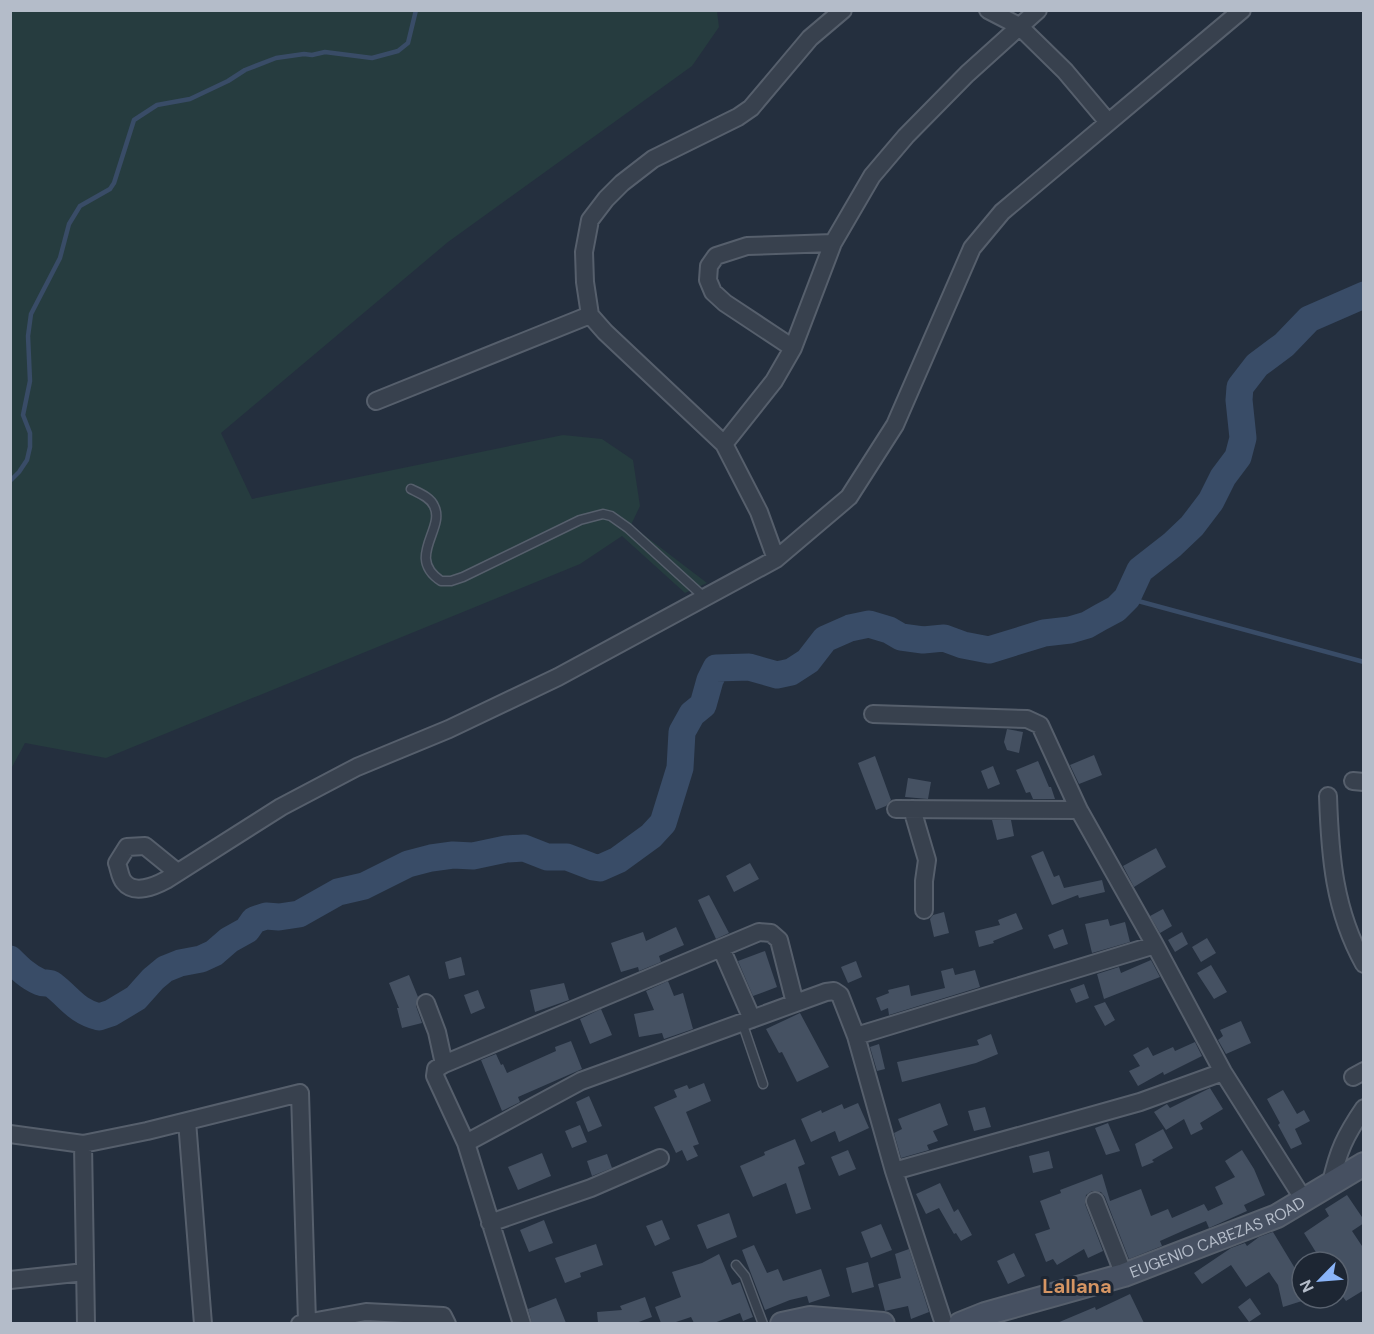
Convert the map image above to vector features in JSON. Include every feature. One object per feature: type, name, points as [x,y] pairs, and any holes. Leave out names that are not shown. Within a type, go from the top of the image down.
[{"type":"street","points":[[776,559],[759,512],[724,444],[605,332],[590,315],[585,282],[584,252],[590,220],[622,183],[653,159],[752,108],[810,38],[843,10]]},
{"type":"street","points":[[988,10],[1019,26],[1065,71],[1108,122]]},
{"type":"street","points":[[724,444],[774,381],[793,348],[833,243],[872,176],[951,90],[1038,10]]},
{"type":"street","points":[[177,872],[281,807],[357,767],[449,729],[558,677],[776,559],[849,497],[867,470],[895,425],[972,248],[1002,212],[1242,10]]},
{"type":"street","points":[[793,348],[725,303],[713,292],[708,279],[709,266],[717,256],[747,246],[833,243]]},
{"type":"street","points":[[376,401],[590,315]]},
{"type":"street","points":[[873,714],[1027,719],[1040,725],[1079,810],[1223,1072],[1304,1200]]},
{"type":"street","points":[[1328,796],[1330,853],[1341,911],[1364,964]]},
{"type":"street","points":[[924,910],[927,860],[904,809],[1079,810]]},
{"type":"street","points":[[522,1323],[466,1143],[435,1076],[436,1069],[759,932],[776,936],[779,940],[795,1003]]},
{"type":"street","points":[[856,1036],[1155,945]]},
{"type":"street","points":[[721,948],[747,1021]]},
{"type":"street","points":[[466,1143],[581,1081],[826,992],[838,993],[856,1036],[894,1171],[944,1323]]},
{"type":"street","points":[[426,1003],[437,1032],[444,1064]]},
{"type":"street","points":[[894,1171],[1140,1102],[1223,1072]]},
{"type":"street","points":[[10,1134],[83,1144],[300,1093],[304,1323],[366,1312],[443,1316],[447,1323]]},
{"type":"street","points":[[1331,1183],[1336,1157],[1346,1134],[1364,1108]]},
{"type":"street","points":[[186,1121],[203,1323]]},
{"type":"street","points":[[83,1144],[86,1323]]},
{"type":"street","points":[[490,1223],[591,1188],[660,1158]]},
{"type":"street","name":"EUGENIO CABEZAS ROAD","points":[[960,1323],[987,1319],[1124,1275],[1277,1215],[1364,1164]]},
{"type":"street","points":[[1095,1201],[1124,1275]]},
{"type":"street","points":[[10,1280],[85,1272]]},
{"type":"street","points":[[782,1323],[810,1318],[883,1323]]},
{"type":"lane","points":[[411,489],[425,496],[434,506],[436,515],[426,553],[429,571],[441,581],[463,577],[580,520],[603,514],[611,516],[628,528],[704,597]]},
{"type":"lane","points":[[747,1021],[764,1084]]},
{"type":"lane","points":[[736,1265],[745,1276],[764,1323]]},
{"type":"green space","points":[[11,11],[717,11],[719,27],[692,66],[448,242],[221,433],[252,499],[563,435],[602,439],[633,460],[640,506],[631,525],[707,583],[685,593],[622,536],[580,564],[106,758],[25,743],[11,769]]},
{"type":"building","points":[[1007,729],[1023,732],[1019,753],[1007,750],[1004,742]]},
{"type":"building","points":[[1094,755],[1102,775],[1079,784],[1070,765]]},
{"type":"building","points":[[875,756],[891,800],[886,806],[876,810],[858,763]]},
{"type":"building","points":[[1038,761],[1055,799],[1033,799],[1030,792],[1026,793],[1016,770]]},
{"type":"building","points":[[993,766],[1000,784],[988,789],[981,771]]},
{"type":"building","points":[[908,778],[931,782],[928,799],[905,797]]},
{"type":"building","points":[[992,820],[1011,820],[1014,836],[997,840]]},
{"type":"building","points":[[1156,848],[1166,867],[1134,887],[1123,866]]},
{"type":"building","points":[[1043,851],[1054,877],[1059,875],[1064,888],[1102,880],[1105,892],[1079,898],[1078,895],[1052,905],[1031,856]]},
{"type":"building","points":[[750,863],[759,879],[734,892],[726,876]]},
{"type":"building","points":[[709,895],[729,933],[716,939],[698,900]]},
{"type":"building","points":[[1163,909],[1172,926],[1160,933],[1150,916]]},
{"type":"building","points":[[944,912],[949,933],[934,937],[930,919],[933,915]]},
{"type":"building","points":[[1016,913],[1023,929],[993,941],[994,943],[979,947],[975,931],[1000,925],[998,920]]},
{"type":"building","points":[[1108,919],[1110,926],[1125,922],[1130,942],[1092,953],[1085,924]]},
{"type":"building","points":[[676,927],[684,945],[659,956],[661,962],[639,971],[638,967],[621,972],[611,943],[643,932],[646,941]]},
{"type":"building","points":[[1063,929],[1068,944],[1054,949],[1048,935]]},
{"type":"building","points":[[1182,932],[1188,944],[1175,952],[1168,940]]},
{"type":"building","points":[[1207,938],[1216,953],[1201,962],[1192,947]]},
{"type":"building","points":[[765,951],[777,987],[753,996],[738,961]]},
{"type":"building","points":[[461,957],[465,975],[449,979],[445,962]]},
{"type":"building","points":[[1151,960],[1160,977],[1104,999],[1097,974],[1119,967],[1121,973]]},
{"type":"building","points":[[856,961],[862,977],[848,983],[841,967]]},
{"type":"building","points":[[1211,965],[1227,992],[1214,999],[1197,973]]},
{"type":"building","points":[[953,968],[955,975],[975,970],[980,987],[889,1015],[888,1008],[881,1011],[876,998],[889,993],[888,990],[909,985],[911,996],[945,988],[941,971]]},
{"type":"building","points":[[409,975],[418,997],[416,1006],[422,1023],[402,1028],[397,1008],[399,1008],[389,983]]},
{"type":"building","points":[[668,981],[674,996],[683,993],[693,1029],[664,1039],[662,1033],[639,1037],[634,1014],[654,1010],[646,991]]},
{"type":"building","points":[[564,983],[569,1000],[535,1012],[530,990]]},
{"type":"building","points":[[1084,984],[1089,998],[1076,1003],[1070,989]]},
{"type":"building","points":[[478,990],[485,1008],[471,1014],[464,995]]},
{"type":"building","points":[[1105,1002],[1115,1020],[1105,1026],[1094,1006]]},
{"type":"building","points":[[601,1009],[612,1035],[590,1044],[580,1019]]},
{"type":"building","points":[[800,1013],[829,1067],[797,1082],[782,1052],[779,1053],[766,1029]]},
{"type":"building","points":[[1241,1021],[1251,1043],[1226,1054],[1218,1040],[1223,1036],[1220,1030]]},
{"type":"building","points":[[991,1034],[998,1054],[976,1063],[902,1082],[897,1062],[979,1045],[977,1040]]},
{"type":"building","points":[[571,1041],[582,1069],[518,1097],[520,1102],[502,1111],[481,1060],[496,1054],[507,1073],[556,1051],[555,1047]]},
{"type":"building","points":[[1195,1042],[1202,1056],[1164,1075],[1163,1072],[1138,1086],[1129,1071],[1140,1066],[1133,1055],[1148,1047],[1153,1056],[1173,1047],[1175,1051]]},
{"type":"building","points":[[879,1044],[885,1069],[877,1071],[870,1047]]},
{"type":"building","points":[[704,1083],[711,1101],[686,1112],[699,1144],[693,1146],[698,1156],[687,1161],[682,1150],[676,1153],[654,1107],[677,1097],[674,1090],[687,1085],[689,1089]]},
{"type":"building","points":[[1210,1088],[1223,1109],[1200,1123],[1203,1129],[1191,1135],[1184,1119],[1166,1130],[1154,1112],[1167,1104],[1170,1108]]},
{"type":"building","points":[[1283,1090],[1297,1114],[1304,1110],[1310,1121],[1295,1129],[1302,1144],[1291,1149],[1267,1099]]},
{"type":"building","points":[[589,1096],[602,1126],[588,1132],[576,1102]]},
{"type":"building","points":[[858,1103],[869,1128],[839,1142],[835,1131],[811,1142],[801,1119],[842,1104],[844,1109]]},
{"type":"building","points":[[940,1103],[948,1125],[933,1131],[938,1141],[927,1145],[929,1150],[901,1158],[894,1133],[902,1129],[898,1119]]},
{"type":"building","points":[[985,1107],[991,1127],[974,1131],[968,1111]]},
{"type":"building","points":[[1108,1123],[1120,1151],[1106,1155],[1095,1128]]},
{"type":"building","points":[[580,1125],[587,1142],[572,1148],[565,1131]]},
{"type":"building","points":[[1163,1129],[1173,1148],[1152,1160],[1154,1162],[1142,1167],[1135,1144]]},
{"type":"building","points":[[795,1139],[805,1164],[798,1167],[811,1209],[796,1214],[786,1183],[753,1197],[740,1166],[765,1155],[764,1152]]},
{"type":"building","points":[[848,1150],[856,1169],[839,1176],[831,1157]]},
{"type":"building","points":[[1242,1150],[1254,1169],[1265,1195],[1244,1205],[1247,1211],[1209,1228],[1206,1221],[1160,1241],[1162,1246],[1129,1259],[1105,1197],[1101,1192],[1092,1191],[1086,1195],[1085,1204],[1103,1251],[1088,1258],[1084,1249],[1057,1265],[1053,1259],[1046,1262],[1035,1234],[1050,1229],[1040,1201],[1061,1193],[1060,1190],[1102,1174],[1110,1201],[1141,1189],[1151,1216],[1168,1209],[1172,1218],[1204,1204],[1208,1211],[1223,1204],[1215,1187],[1235,1177],[1225,1161]]},
{"type":"building","points":[[1049,1151],[1053,1168],[1033,1173],[1029,1156]]},
{"type":"building","points":[[542,1153],[551,1176],[518,1190],[508,1167]]},
{"type":"building","points":[[607,1154],[612,1168],[592,1176],[587,1161]]},
{"type":"building","points":[[940,1183],[954,1212],[958,1209],[972,1235],[961,1241],[956,1233],[954,1234],[939,1208],[926,1214],[916,1194]]},
{"type":"building","points":[[1347,1195],[1364,1220],[1364,1223],[1352,1231],[1364,1249],[1364,1290],[1350,1299],[1350,1250],[1315,1250],[1304,1233],[1329,1216],[1325,1209]]},
{"type":"building","points":[[729,1213],[737,1237],[707,1249],[697,1225]]},
{"type":"building","points":[[544,1220],[553,1243],[529,1252],[520,1230]]},
{"type":"building","points":[[662,1220],[670,1239],[655,1246],[646,1226]]},
{"type":"building","points":[[881,1224],[892,1250],[871,1258],[861,1232]]},
{"type":"building","points":[[1273,1232],[1290,1260],[1290,1305],[1283,1307],[1278,1285],[1269,1272],[1246,1287],[1231,1265],[1202,1284],[1194,1273],[1231,1248],[1245,1243],[1247,1246],[1259,1237]]},
{"type":"building","points":[[596,1244],[603,1265],[580,1273],[581,1277],[565,1283],[555,1258]]},
{"type":"building","points":[[754,1245],[767,1273],[778,1269],[783,1281],[821,1269],[830,1296],[809,1303],[807,1296],[765,1310],[742,1250]]},
{"type":"building","points":[[909,1249],[929,1312],[911,1319],[908,1306],[885,1311],[878,1284],[901,1278],[895,1254]]},
{"type":"building","points":[[1014,1253],[1025,1276],[1008,1284],[997,1261]]},
{"type":"building","points":[[719,1254],[732,1285],[740,1282],[753,1317],[743,1321],[740,1313],[714,1323],[694,1323],[691,1317],[673,1323],[661,1323],[655,1307],[681,1297],[672,1272],[702,1263]]},
{"type":"building","points":[[868,1262],[874,1287],[852,1293],[846,1268]]},
{"type":"building","points":[[1130,1294],[1144,1323],[1057,1323],[1095,1307],[1096,1310]]},
{"type":"building","points":[[645,1297],[652,1317],[636,1323],[598,1323],[597,1312],[622,1310],[620,1306]]},
{"type":"building","points":[[556,1298],[566,1323],[532,1323],[528,1309]]},
{"type":"building","points":[[1250,1298],[1261,1314],[1249,1322],[1238,1307]]},
{"type":"waterway","points":[[10,481],[27,460],[30,447],[30,433],[23,415],[30,381],[28,336],[31,314],[60,258],[69,224],[80,206],[110,189],[114,183],[134,120],[157,105],[190,99],[228,81],[245,70],[276,58],[325,52],[372,58],[398,51],[408,43],[416,10]]},
{"type":"waterway","points":[[10,959],[32,978],[51,984],[79,1008],[99,1017],[111,1013],[136,998],[165,969],[214,953],[229,940],[247,930],[254,920],[266,916],[299,914],[338,892],[364,886],[408,864],[431,858],[453,855],[473,856],[506,849],[524,848],[547,857],[567,857],[600,868],[618,860],[651,836],[663,823],[680,768],[682,732],[692,714],[703,705],[716,668],[749,667],[777,675],[791,672],[808,661],[825,639],[850,628],[869,624],[889,630],[901,637],[923,640],[944,638],[963,645],[989,650],[1044,633],[1070,630],[1087,625],[1116,609],[1127,598],[1140,570],[1192,526],[1211,501],[1223,477],[1238,457],[1243,438],[1240,387],[1257,365],[1284,345],[1309,319],[1364,295]]},
{"type":"waterway","points":[[1127,598],[1364,662]]},
{"type":"district","name":"Lallana","points":[[1077,1286]]}]
